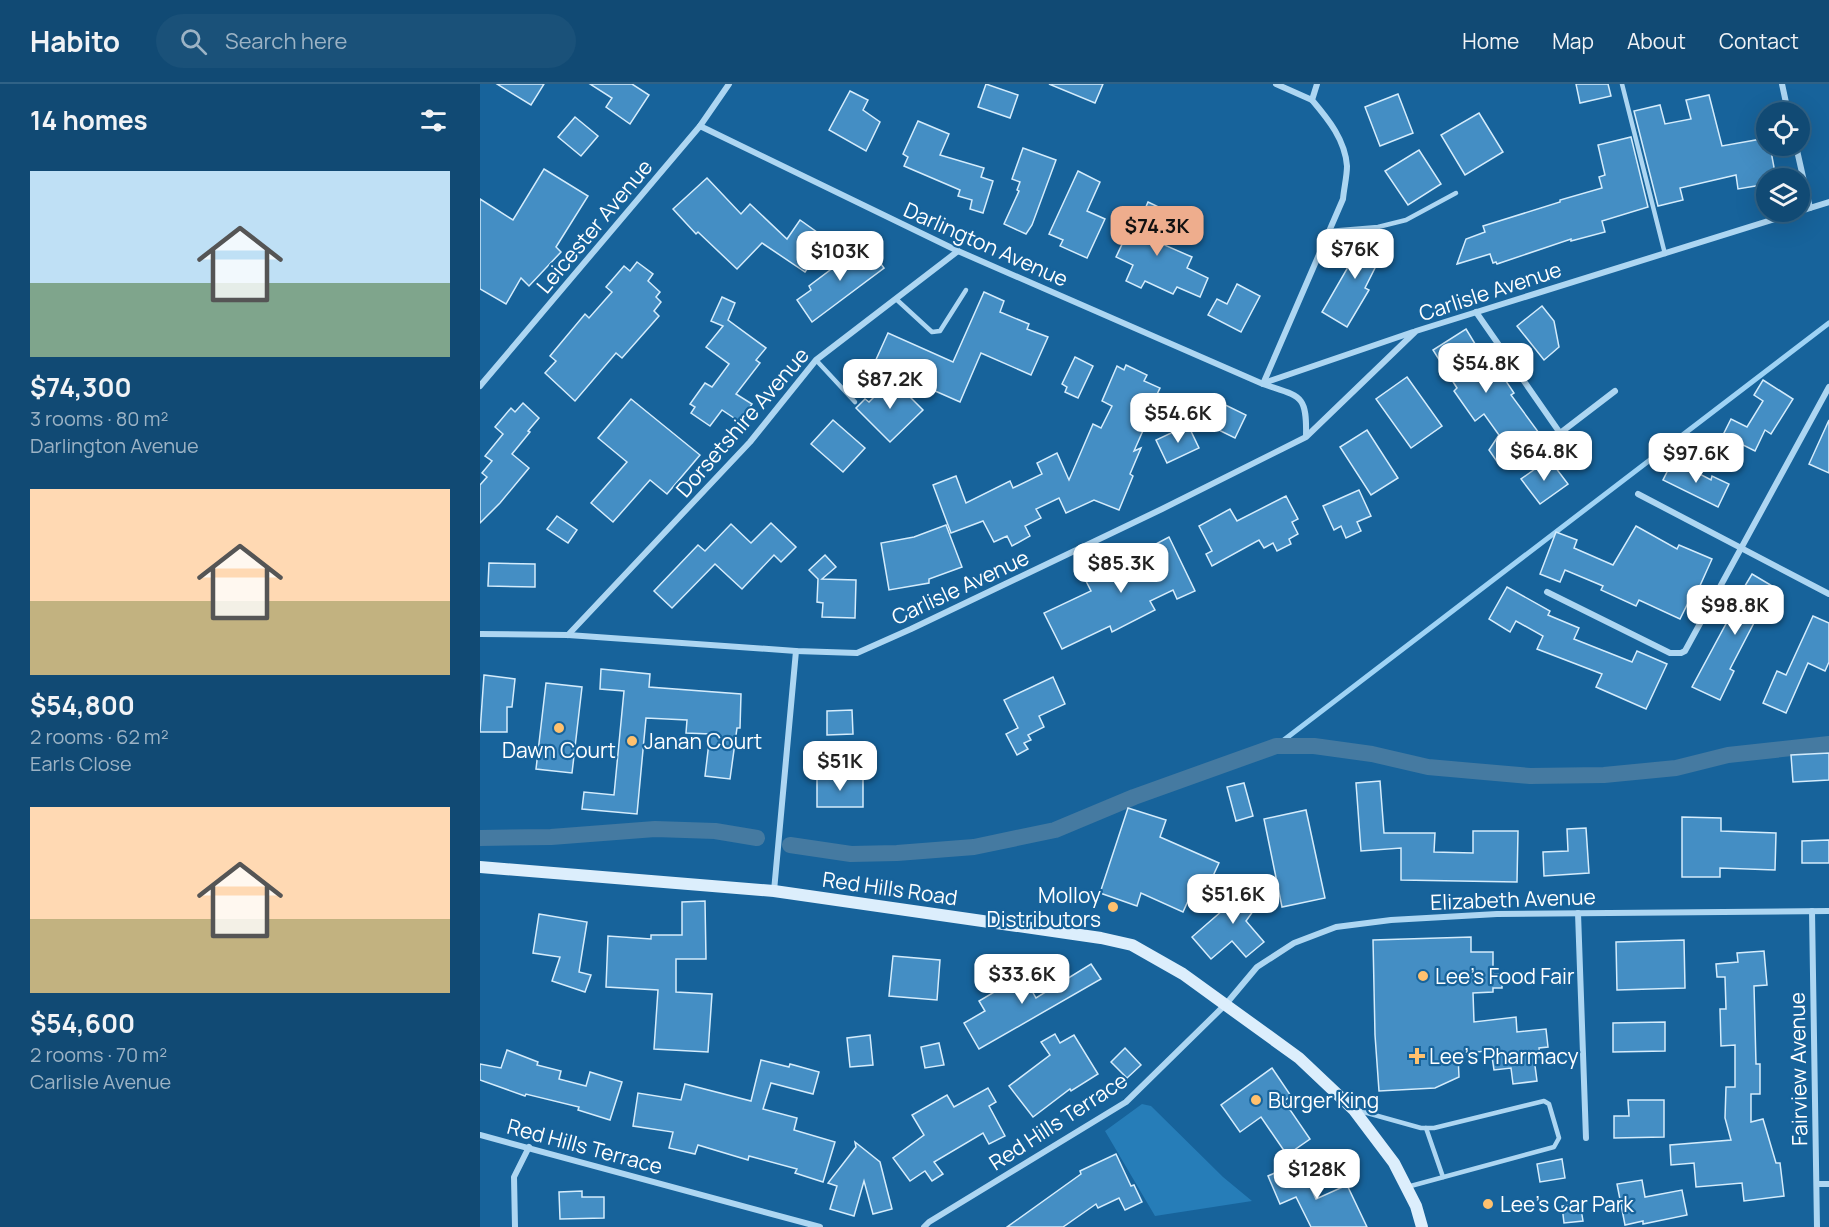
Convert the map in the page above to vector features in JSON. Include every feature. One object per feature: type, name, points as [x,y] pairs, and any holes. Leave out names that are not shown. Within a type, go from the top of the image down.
[{"type":"main road","name":"Red Hills Road","points":[[480,867],[774,891],[1101,938],[1132,945],[1183,974],[1299,1058],[1354,1110],[1394,1163],[1416,1206],[1422,1227]]},
{"type":"street","name":"Leicester Avenue","points":[[480,386],[700,126],[729,84]]},
{"type":"street","points":[[1263,384],[1342,199],[1347,166],[1341,140],[1330,121],[1312,100],[1276,84]]},
{"type":"street","points":[[1312,100],[1317,84]]},
{"type":"street","points":[[1782,84],[1786,102]]},
{"type":"street","name":"Darlington Avenue","points":[[700,126],[958,251],[1263,384],[1290,393],[1303,402],[1306,414],[1306,437]]},
{"type":"street","name":"Carlisle Avenue","points":[[1810,208],[1829,202]]},
{"type":"street","name":"Carlisle Avenue","points":[[480,634],[568,634],[796,651],[857,653],[1141,519],[1306,437],[1416,331],[1766,222]]},
{"type":"street","name":"Dorsetshire Avenue","points":[[568,634],[750,442],[816,360],[958,251]]},
{"type":"street","points":[[1476,312],[1560,433]]},
{"type":"street","points":[[1263,384],[1416,331]]},
{"type":"street","points":[[1547,592],[1670,653],[1681,653],[1689,647],[1740,548],[1829,387]]},
{"type":"street","points":[[1521,463],[1616,391]]},
{"type":"street","points":[[1638,494],[1829,594]]},
{"type":"street","points":[[774,891],[796,651]]},
{"type":"street","name":"Fairview Avenue","points":[[1812,911],[1817,1227]]},
{"type":"street","name":"Elizabeth Avenue","points":[[1226,1004],[1257,967],[1294,944],[1336,927],[1391,920],[1497,914],[1829,911]]},
{"type":"street","points":[[1578,913],[1587,1138]]},
{"type":"street","name":"Red Hills Terrace","points":[[924,1227],[929,1221],[1126,1102],[1226,1004]]},
{"type":"street","name":"Red Hills Terrace","points":[[480,1136],[529,1147],[820,1227]]},
{"type":"street","points":[[515,1227],[513,1176],[529,1147]]},
{"type":"street","points":[[1816,1184],[1829,1184]]},
{"type":"lane","points":[[1622,84],[1665,254]]},
{"type":"lane","points":[[1329,231],[1378,227],[1406,220],[1456,193]]},
{"type":"lane","points":[[896,299],[932,332],[940,331],[966,290]]},
{"type":"lane","points":[[816,360],[855,402]]},
{"type":"lane","points":[[1354,1110],[1426,1128],[1544,1101],[1549,1104],[1559,1138],[1554,1147],[1406,1187]]},
{"type":"lane","points":[[1426,1128],[1443,1177]]},
{"type":"shaded area","points":[[1142,1104],[1151,1106],[1223,1177],[1252,1201],[1155,1216],[1105,1131]]},
{"type":"building","points":[[497,84],[544,84],[531,105]]},
{"type":"building","points":[[590,84],[632,84],[649,95],[630,124],[606,107],[612,98]]},
{"type":"building","points":[[986,84],[1018,95],[1010,118],[978,107]]},
{"type":"building","points":[[1049,84],[1103,84],[1095,103]]},
{"type":"building","points":[[1576,84],[1608,84],[1611,96],[1580,103]]},
{"type":"building","points":[[850,91],[868,100],[863,110],[880,122],[866,151],[829,130]]},
{"type":"building","points":[[1398,94],[1413,133],[1380,146],[1365,107]]},
{"type":"building","points":[[1709,95],[1722,146],[1756,140],[1756,156],[1772,156],[1774,168],[1756,168],[1756,186],[1738,189],[1736,175],[1680,188],[1683,200],[1658,206],[1634,111],[1660,105],[1665,124],[1691,119],[1686,100]]},
{"type":"building","points":[[1479,113],[1503,152],[1465,175],[1441,135]]},
{"type":"building","points":[[575,117],[598,136],[581,156],[558,137]]},
{"type":"building","points":[[918,121],[949,134],[940,155],[984,168],[981,177],[993,181],[983,213],[970,209],[972,200],[958,196],[960,190],[904,166],[908,157],[903,154]]},
{"type":"building","points":[[1631,137],[1648,207],[1602,221],[1605,232],[1571,241],[1571,239],[1497,264],[1493,263],[1490,254],[1457,264],[1466,239],[1485,232],[1483,226],[1602,188],[1599,177],[1605,175],[1598,145]]},
{"type":"building","points":[[1023,148],[1056,160],[1032,225],[1026,234],[1004,224],[1019,191],[1017,190],[1020,182],[1012,179]]},
{"type":"building","points":[[1419,150],[1441,184],[1408,205],[1385,171]]},
{"type":"building","points":[[544,169],[588,196],[556,247],[561,252],[529,286],[521,278],[506,304],[480,289],[480,199],[513,220]]},
{"type":"building","points":[[1078,171],[1100,182],[1087,211],[1105,219],[1087,258],[1060,246],[1063,240],[1049,234]]},
{"type":"building","points":[[707,178],[741,214],[750,204],[787,239],[800,220],[828,240],[805,272],[762,243],[737,269],[698,232],[696,234],[673,209]]},
{"type":"building","points":[[1148,202],[1167,211],[1154,237],[1163,242],[1162,244],[1192,257],[1187,268],[1208,278],[1200,297],[1177,287],[1173,294],[1145,281],[1141,288],[1126,281],[1133,265],[1116,257],[1133,221],[1139,223]]},
{"type":"building","points":[[1357,233],[1386,246],[1365,288],[1369,290],[1347,327],[1322,312],[1351,262],[1348,252]]},
{"type":"building","points":[[866,243],[884,268],[812,322],[797,300],[811,290],[809,286]]},
{"type":"building","points":[[637,262],[653,274],[648,281],[660,292],[656,297],[661,302],[654,311],[659,316],[622,358],[616,353],[575,401],[545,373],[556,361],[550,356],[585,314],[589,318],[612,292],[606,287],[624,266],[630,271]]},
{"type":"building","points":[[1237,284],[1260,296],[1241,332],[1208,315],[1217,299],[1227,304]]},
{"type":"building","points":[[984,292],[1004,301],[1000,312],[1029,324],[1027,329],[1048,337],[1031,375],[981,353],[960,402],[874,364],[888,333],[953,362]]},
{"type":"building","points":[[722,297],[735,303],[728,320],[766,348],[756,360],[760,363],[736,394],[752,404],[740,422],[722,410],[710,426],[691,413],[695,407],[690,404],[705,383],[712,387],[729,364],[706,347],[723,326],[711,321]]},
{"type":"building","points":[[1542,306],[1554,321],[1559,347],[1544,360],[1517,326]]},
{"type":"building","points":[[1466,329],[1489,367],[1494,363],[1514,393],[1511,395],[1539,433],[1498,463],[1489,450],[1499,435],[1484,414],[1475,421],[1454,391],[1457,388],[1433,350]]},
{"type":"building","points":[[1075,357],[1093,366],[1078,398],[1065,392],[1067,387],[1062,384]]},
{"type":"building","points":[[1126,365],[1147,375],[1144,381],[1160,388],[1142,425],[1145,426],[1134,451],[1141,448],[1130,474],[1133,476],[1119,510],[1094,500],[1066,513],[1059,498],[1036,509],[1041,518],[1025,526],[1030,536],[1012,546],[1007,536],[994,542],[983,521],[951,533],[933,485],[956,476],[966,503],[1010,481],[1013,488],[1042,474],[1037,463],[1057,453],[1069,480],[1093,424],[1101,428],[1112,406],[1102,401],[1117,366],[1124,370]]},
{"type":"building","points":[[1407,377],[1442,426],[1411,448],[1376,399]]},
{"type":"building","points":[[892,379],[923,410],[890,442],[856,408],[865,399],[869,402]]},
{"type":"building","points":[[1763,380],[1793,399],[1771,434],[1765,430],[1755,451],[1723,435],[1731,419],[1747,427],[1763,401],[1754,395]]},
{"type":"building","points":[[1207,396],[1246,415],[1235,438],[1196,419]]},
{"type":"building","points":[[631,399],[700,455],[667,494],[650,480],[613,522],[591,503],[627,462],[598,438]]},
{"type":"building","points":[[523,403],[539,418],[512,454],[529,468],[480,523],[480,485],[487,477],[482,473],[492,461],[485,456],[503,434],[495,427],[511,408],[515,412]]},
{"type":"building","points":[[833,420],[865,448],[843,472],[811,444]]},
{"type":"building","points":[[1829,420],[1829,473],[1809,464]]},
{"type":"building","points":[[1188,425],[1199,448],[1167,463],[1156,440]]},
{"type":"building","points":[[1367,430],[1398,478],[1371,495],[1340,447]]},
{"type":"building","points":[[1549,459],[1568,484],[1540,504],[1521,479]]},
{"type":"building","points":[[1673,460],[1711,480],[1712,476],[1729,484],[1718,507],[1663,480]]},
{"type":"building","points":[[1359,490],[1371,516],[1357,522],[1361,531],[1346,538],[1341,526],[1334,530],[1323,506]]},
{"type":"building","points":[[1286,496],[1298,519],[1292,522],[1298,534],[1289,539],[1291,544],[1277,551],[1273,543],[1264,548],[1259,540],[1212,566],[1206,554],[1212,551],[1199,526],[1230,509],[1237,521]]},
{"type":"building","points":[[557,516],[577,530],[568,543],[547,529]]},
{"type":"building","points":[[771,523],[796,547],[781,562],[774,555],[742,589],[715,564],[672,608],[654,591],[698,545],[705,551],[731,524],[751,543]]},
{"type":"building","points":[[946,525],[962,567],[929,579],[929,583],[889,590],[881,543],[914,537]]},
{"type":"building","points":[[1636,526],[1677,549],[1679,545],[1712,559],[1698,590],[1695,589],[1680,619],[1639,600],[1636,606],[1601,590],[1603,586],[1565,570],[1560,582],[1540,574],[1556,532],[1577,540],[1574,548],[1613,565]]},
{"type":"building","points":[[1169,537],[1195,591],[1177,599],[1173,590],[1150,601],[1155,610],[1112,632],[1110,626],[1062,649],[1044,613],[1091,591],[1086,581]]},
{"type":"building","points":[[825,555],[836,567],[822,579],[856,580],[855,618],[822,617],[823,603],[817,602],[818,579],[809,570]]},
{"type":"building","points":[[489,563],[535,564],[535,587],[488,586]]},
{"type":"building","points":[[1752,574],[1779,590],[1761,622],[1756,619],[1730,669],[1734,671],[1720,700],[1692,687]]},
{"type":"building","points":[[1507,587],[1550,611],[1548,615],[1579,628],[1574,639],[1632,662],[1637,651],[1667,664],[1646,709],[1596,687],[1602,674],[1537,649],[1543,636],[1516,621],[1510,632],[1489,619]]},
{"type":"building","points":[[1813,616],[1829,623],[1829,662],[1825,671],[1808,663],[1786,713],[1763,703],[1777,671],[1786,675]]},
{"type":"building","points":[[601,669],[650,674],[649,687],[741,694],[740,728],[737,728],[730,779],[705,776],[710,734],[686,733],[687,720],[646,718],[637,814],[582,809],[584,792],[614,795],[624,691],[600,689]]},
{"type":"building","points":[[484,675],[515,679],[512,707],[507,707],[507,732],[480,732]]},
{"type":"building","points":[[1053,677],[1065,704],[1039,716],[1044,727],[1028,735],[1031,740],[1024,743],[1028,749],[1017,755],[1006,734],[1018,728],[1004,700]]},
{"type":"building","name":"Dawn Court","points":[[546,683],[582,687],[572,773],[536,769]]},
{"type":"building","points":[[852,710],[853,734],[827,735],[827,711]]},
{"type":"building","points":[[1829,753],[1829,780],[1793,782],[1791,755]]},
{"type":"building","points":[[817,776],[863,776],[863,807],[817,807]]},
{"type":"building","points":[[1380,781],[1384,833],[1435,833],[1434,852],[1473,853],[1473,831],[1518,831],[1517,882],[1401,880],[1401,848],[1361,851],[1356,783]]},
{"type":"building","points":[[1244,783],[1253,816],[1236,821],[1227,787]]},
{"type":"building","points":[[1128,808],[1166,820],[1160,837],[1219,863],[1199,906],[1188,901],[1183,912],[1141,893],[1137,906],[1100,893]]},
{"type":"building","points":[[1306,810],[1325,898],[1282,907],[1264,819]]},
{"type":"building","points":[[1682,817],[1721,818],[1721,831],[1776,833],[1775,870],[1720,868],[1720,877],[1682,877]]},
{"type":"building","points":[[1586,828],[1589,873],[1544,876],[1543,852],[1568,851],[1567,829]]},
{"type":"building","points":[[1829,840],[1829,863],[1802,863],[1802,841]]},
{"type":"building","points":[[1249,880],[1266,893],[1246,921],[1264,942],[1246,957],[1232,941],[1211,959],[1192,937],[1231,903]]},
{"type":"building","points":[[705,901],[706,959],[676,959],[676,992],[712,994],[708,1052],[654,1049],[658,990],[606,987],[608,936],[651,939],[651,935],[682,935],[682,902]]},
{"type":"building","points":[[539,914],[587,922],[579,972],[591,975],[585,992],[552,981],[560,957],[533,953]]},
{"type":"building","points":[[1471,937],[1471,952],[1493,952],[1493,974],[1502,974],[1502,988],[1493,988],[1493,992],[1473,993],[1474,1022],[1516,1017],[1517,1032],[1546,1029],[1548,1047],[1539,1048],[1540,1057],[1534,1058],[1537,1081],[1513,1084],[1511,1068],[1494,1070],[1491,1050],[1458,1055],[1459,1077],[1435,1088],[1379,1091],[1373,940]]},
{"type":"building","points":[[1684,940],[1685,988],[1617,990],[1616,942]]},
{"type":"building","points":[[1764,951],[1767,985],[1754,986],[1756,1064],[1760,1064],[1760,1094],[1751,1094],[1751,1122],[1763,1119],[1776,1163],[1780,1163],[1784,1196],[1744,1201],[1742,1183],[1696,1187],[1694,1163],[1671,1165],[1670,1145],[1731,1140],[1725,1118],[1726,1087],[1735,1087],[1735,1045],[1721,1046],[1720,1009],[1726,1009],[1725,977],[1717,977],[1716,964],[1738,962],[1737,953]]},
{"type":"building","points":[[893,956],[940,960],[937,1000],[889,996]]},
{"type":"building","points":[[1091,964],[1101,979],[979,1049],[964,1023],[985,1011],[979,1001],[1023,975],[1036,998]]},
{"type":"building","points":[[1665,1022],[1665,1051],[1613,1052],[1613,1023]]},
{"type":"building","points":[[1055,1034],[1060,1043],[1074,1035],[1098,1074],[1071,1091],[1070,1089],[1033,1117],[1009,1086],[1050,1055],[1041,1042]]},
{"type":"building","points":[[870,1035],[873,1065],[850,1067],[847,1038]]},
{"type":"building","points":[[939,1043],[944,1065],[925,1068],[921,1047]]},
{"type":"building","points":[[1125,1048],[1141,1065],[1127,1078],[1111,1062]]},
{"type":"building","points":[[507,1050],[538,1062],[537,1065],[561,1071],[559,1079],[586,1086],[590,1072],[622,1082],[610,1120],[578,1110],[579,1107],[526,1094],[525,1096],[480,1080],[480,1064],[501,1068]]},
{"type":"building","points":[[761,1060],[789,1067],[790,1064],[819,1072],[813,1094],[771,1083],[763,1109],[797,1118],[794,1130],[835,1142],[823,1182],[795,1173],[797,1169],[749,1156],[748,1160],[698,1145],[695,1154],[669,1148],[673,1132],[633,1126],[638,1093],[681,1100],[685,1084],[751,1101]]},
{"type":"building","name":"Burger King","points":[[1272,1068],[1291,1096],[1284,1101],[1310,1139],[1287,1155],[1261,1117],[1240,1132],[1221,1105]]},
{"type":"building","points":[[988,1088],[996,1102],[989,1106],[1005,1136],[989,1144],[983,1133],[934,1162],[943,1174],[932,1181],[925,1171],[910,1181],[893,1158],[924,1135],[912,1115],[947,1095],[954,1107]]},
{"type":"building","points":[[1628,1100],[1664,1100],[1664,1137],[1614,1138],[1614,1116],[1629,1116]]},
{"type":"building","points":[[855,1142],[880,1162],[892,1209],[873,1214],[864,1181],[854,1216],[830,1209],[837,1186],[828,1183],[856,1147]]},
{"type":"building","points":[[1116,1154],[1131,1186],[1134,1185],[1142,1202],[1125,1210],[1119,1198],[1098,1208],[1096,1204],[1063,1227],[1007,1227],[1081,1174],[1080,1171]]},
{"type":"building","points":[[1562,1159],[1565,1178],[1540,1182],[1537,1164]]},
{"type":"building","points":[[1299,1162],[1316,1199],[1347,1185],[1367,1227],[1311,1227],[1296,1197],[1280,1204],[1268,1176]]},
{"type":"building","points":[[1642,1180],[1645,1197],[1682,1190],[1687,1215],[1643,1224],[1643,1221],[1625,1225],[1617,1184]]},
{"type":"building","points":[[582,1191],[582,1197],[604,1197],[604,1218],[560,1219],[559,1192]]},
{"type":"building","points":[[1580,1203],[1583,1221],[1564,1223],[1562,1206]]},
{"type":"waterway","points":[[1276,746],[1829,323]]},
{"type":"waterway","points":[[790,845],[851,854],[974,847],[1055,830],[1134,797],[1276,746],[1314,746],[1372,754],[1428,767],[1530,776],[1604,775],[1676,768],[1728,755],[1829,744]]},
{"type":"waterway","points":[[480,838],[551,837],[655,829],[715,831],[757,838]]},
{"type":"place","name":"Dawn Court","points":[[559,728]]},
{"type":"place","name":"Janan Court","points":[[632,741]]},
{"type":"place","name":"Molloy Distributors","points":[[1113,907]]},
{"type":"place","name":"Lee's Food Fair","points":[[1423,976]]},
{"type":"place","name":"Lee's Pharmacy","points":[[1417,1056]]},
{"type":"place","name":"Burger King","points":[[1256,1100]]},
{"type":"place","name":"Lee's Car Park","points":[[1488,1204]]}]
